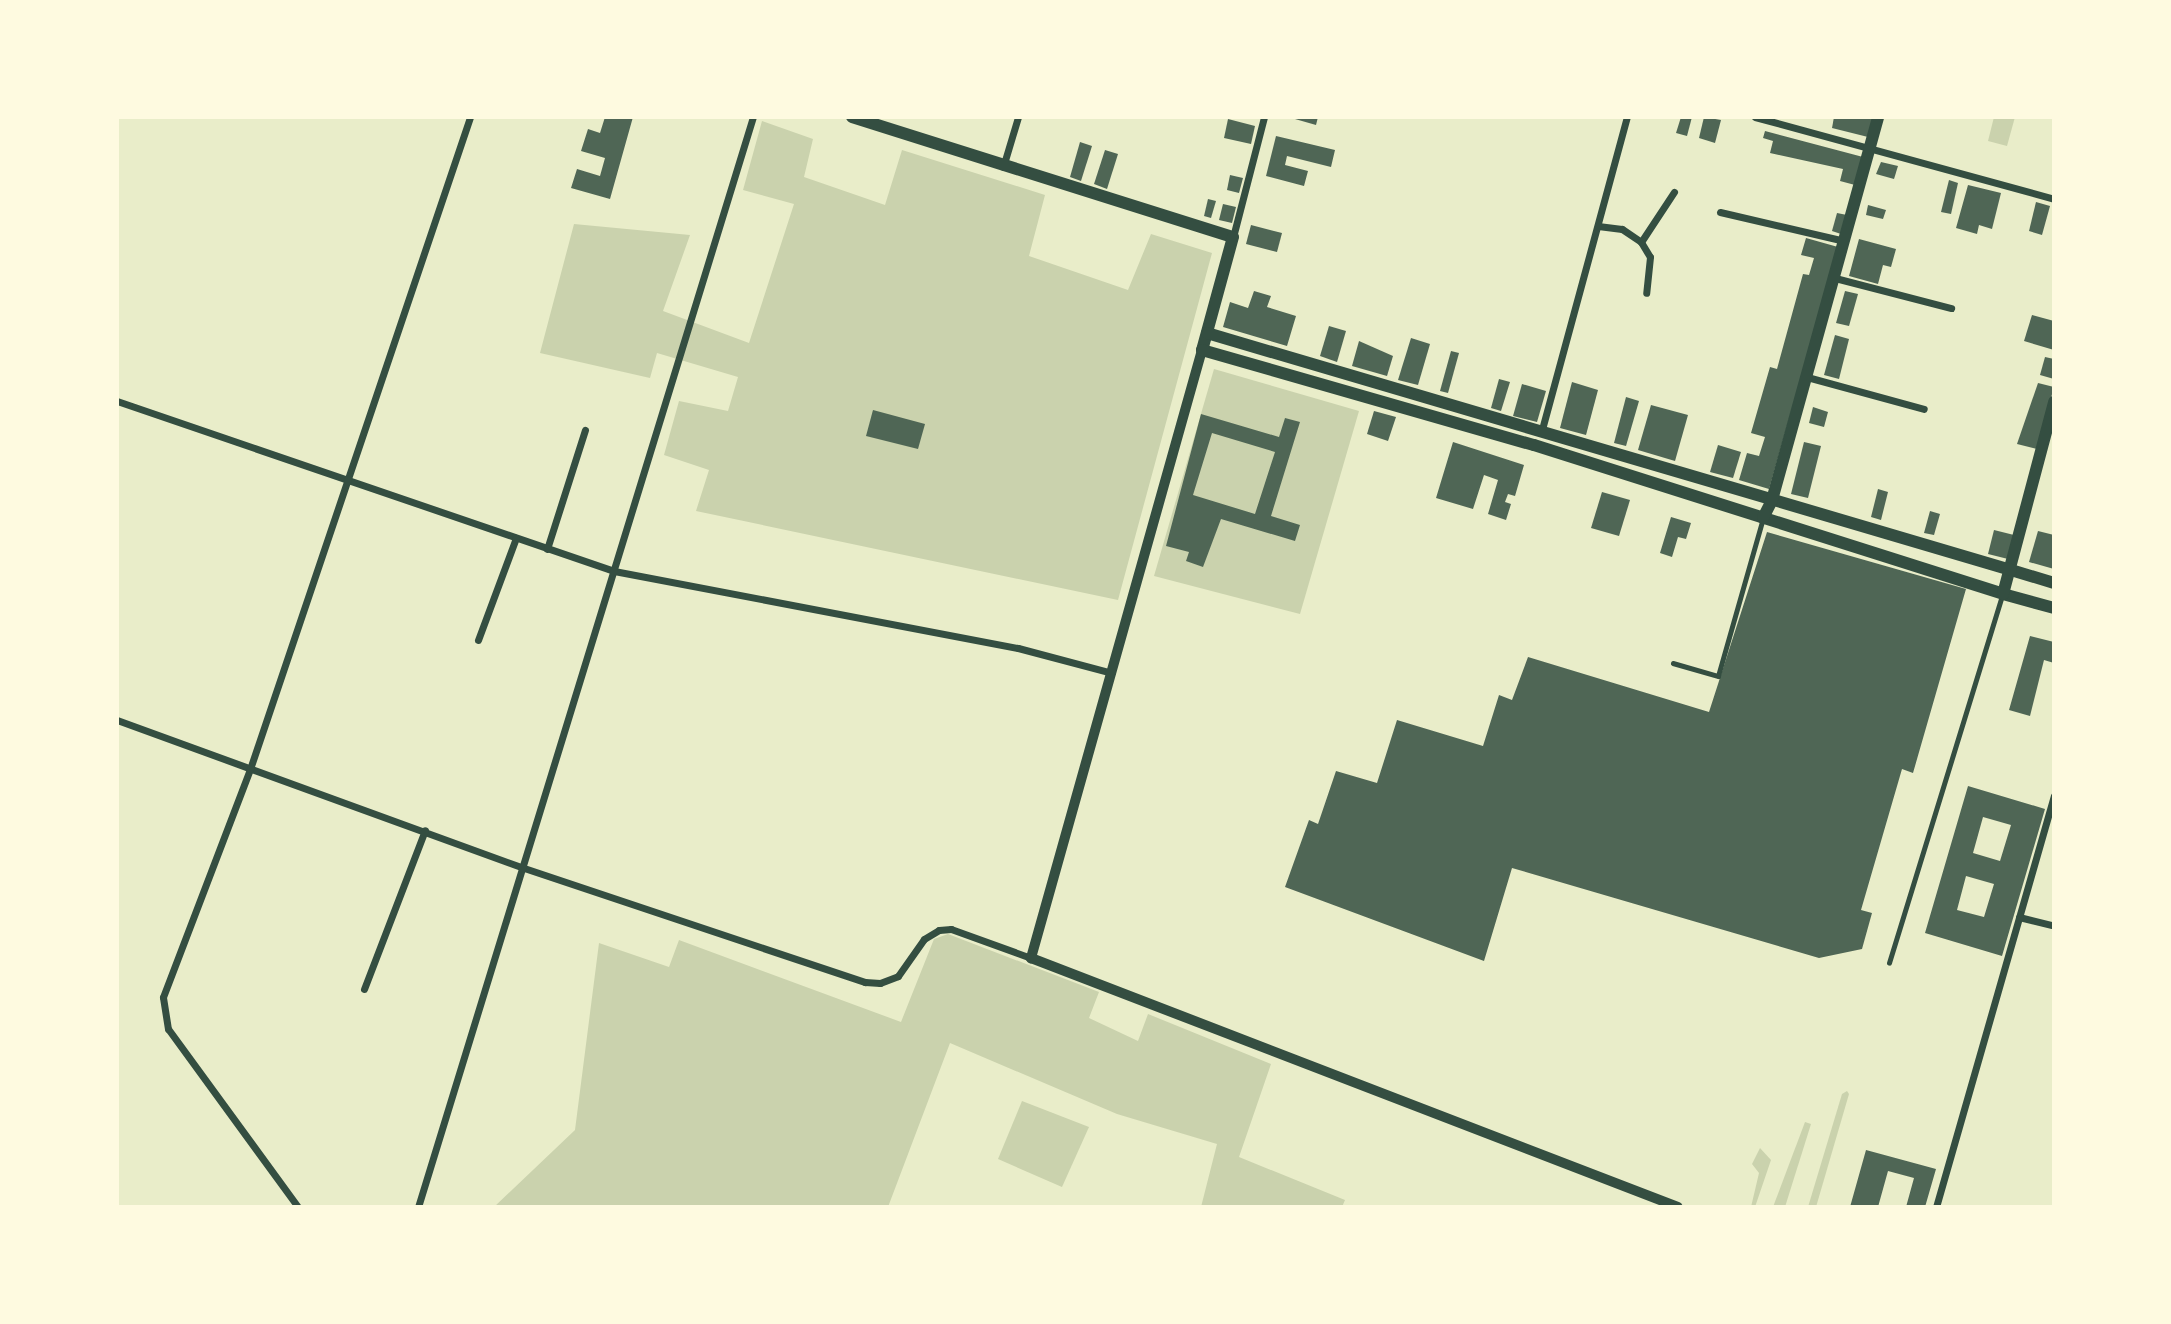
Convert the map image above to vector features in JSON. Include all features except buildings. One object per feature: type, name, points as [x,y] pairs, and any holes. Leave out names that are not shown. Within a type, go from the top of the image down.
[{"type":"main road","points":[[852,117],[1003,167],[1233,237],[1202,350],[1534,445],[2054,608]]},
{"type":"main road","points":[[1763,517],[1772,500],[1878,117]]},
{"type":"main road","points":[[1207,333],[2054,583]]},
{"type":"main road","points":[[2003,594],[2054,402]]},
{"type":"street","points":[[298,1207],[168,1029],[163,1014],[165,989],[250,769],[470,117]]},
{"type":"street","points":[[418,1207],[753,117]]},
{"type":"street","points":[[1003,167],[1018,117]]},
{"type":"street","points":[[1233,237],[1264,117]]},
{"type":"street","points":[[1534,445],[1543,431],[1628,117]]},
{"type":"street","points":[[1755,117],[2054,199]]},
{"type":"street","points":[[1641,242],[1674,192]]},
{"type":"street","points":[[1720,212],[1845,242]]},
{"type":"street","points":[[1598,226],[1622,229],[1641,242],[1650,257],[1646,293]]},
{"type":"street","points":[[1835,278],[1951,308]]},
{"type":"street","points":[[1031,958],[1202,350]]},
{"type":"street","points":[[1807,377],[1924,409]]},
{"type":"street","points":[[117,401],[614,571],[1017,648],[1112,673]]},
{"type":"street","points":[[547,549],[585,430]]},
{"type":"street","points":[[478,640],[516,538]]},
{"type":"street","points":[[117,720],[521,867],[872,984],[898,976],[923,939],[939,929],[951,929],[1678,1207]]},
{"type":"street","points":[[1936,1207],[2054,796]]},
{"type":"street","points":[[364,989],[425,830]]},
{"type":"street","points":[[2019,917],[2054,926]]},
{"type":"lane","points":[[1673,663],[1718,676],[1763,517]]},
{"type":"lane","points":[[1889,963],[2003,594]]},
{"type":"green space","points":[[1994,117],[2015,117],[2007,146],[1988,141]]},
{"type":"green space","points":[[762,121],[813,139],[804,177],[885,205],[902,150],[1045,195],[1029,256],[1128,290],[1151,234],[1212,253],[1118,600],[696,511],[709,470],[664,455],[679,401],[728,411],[738,377],[657,353],[650,378],[540,353],[574,224],[690,235],[663,311],[749,343],[794,204],[743,190]]},
{"type":"green space","points":[[1214,369],[1359,411],[1300,614],[1154,576]]},
{"type":"green space","points":[[948,934],[1099,992],[1089,1018],[1138,1041],[1148,1014],[1271,1064],[1239,1157],[1345,1200],[1342,1207],[1201,1207],[1217,1144],[1117,1114],[950,1043],[888,1207],[494,1207],[575,1130],[599,943],[669,967],[679,940],[901,1022],[934,939]]},
{"type":"green space","points":[[1847,1091],[1849,1094],[1816,1207],[1808,1207],[1842,1094]]},
{"type":"green space","points":[[1022,1101],[1089,1127],[1062,1187],[998,1159]]},
{"type":"green space","points":[[1805,1122],[1811,1124],[1785,1207],[1773,1207]]},
{"type":"green space","points":[[1760,1148],[1771,1160],[1755,1207],[1751,1207],[1759,1173],[1752,1164]]}]
